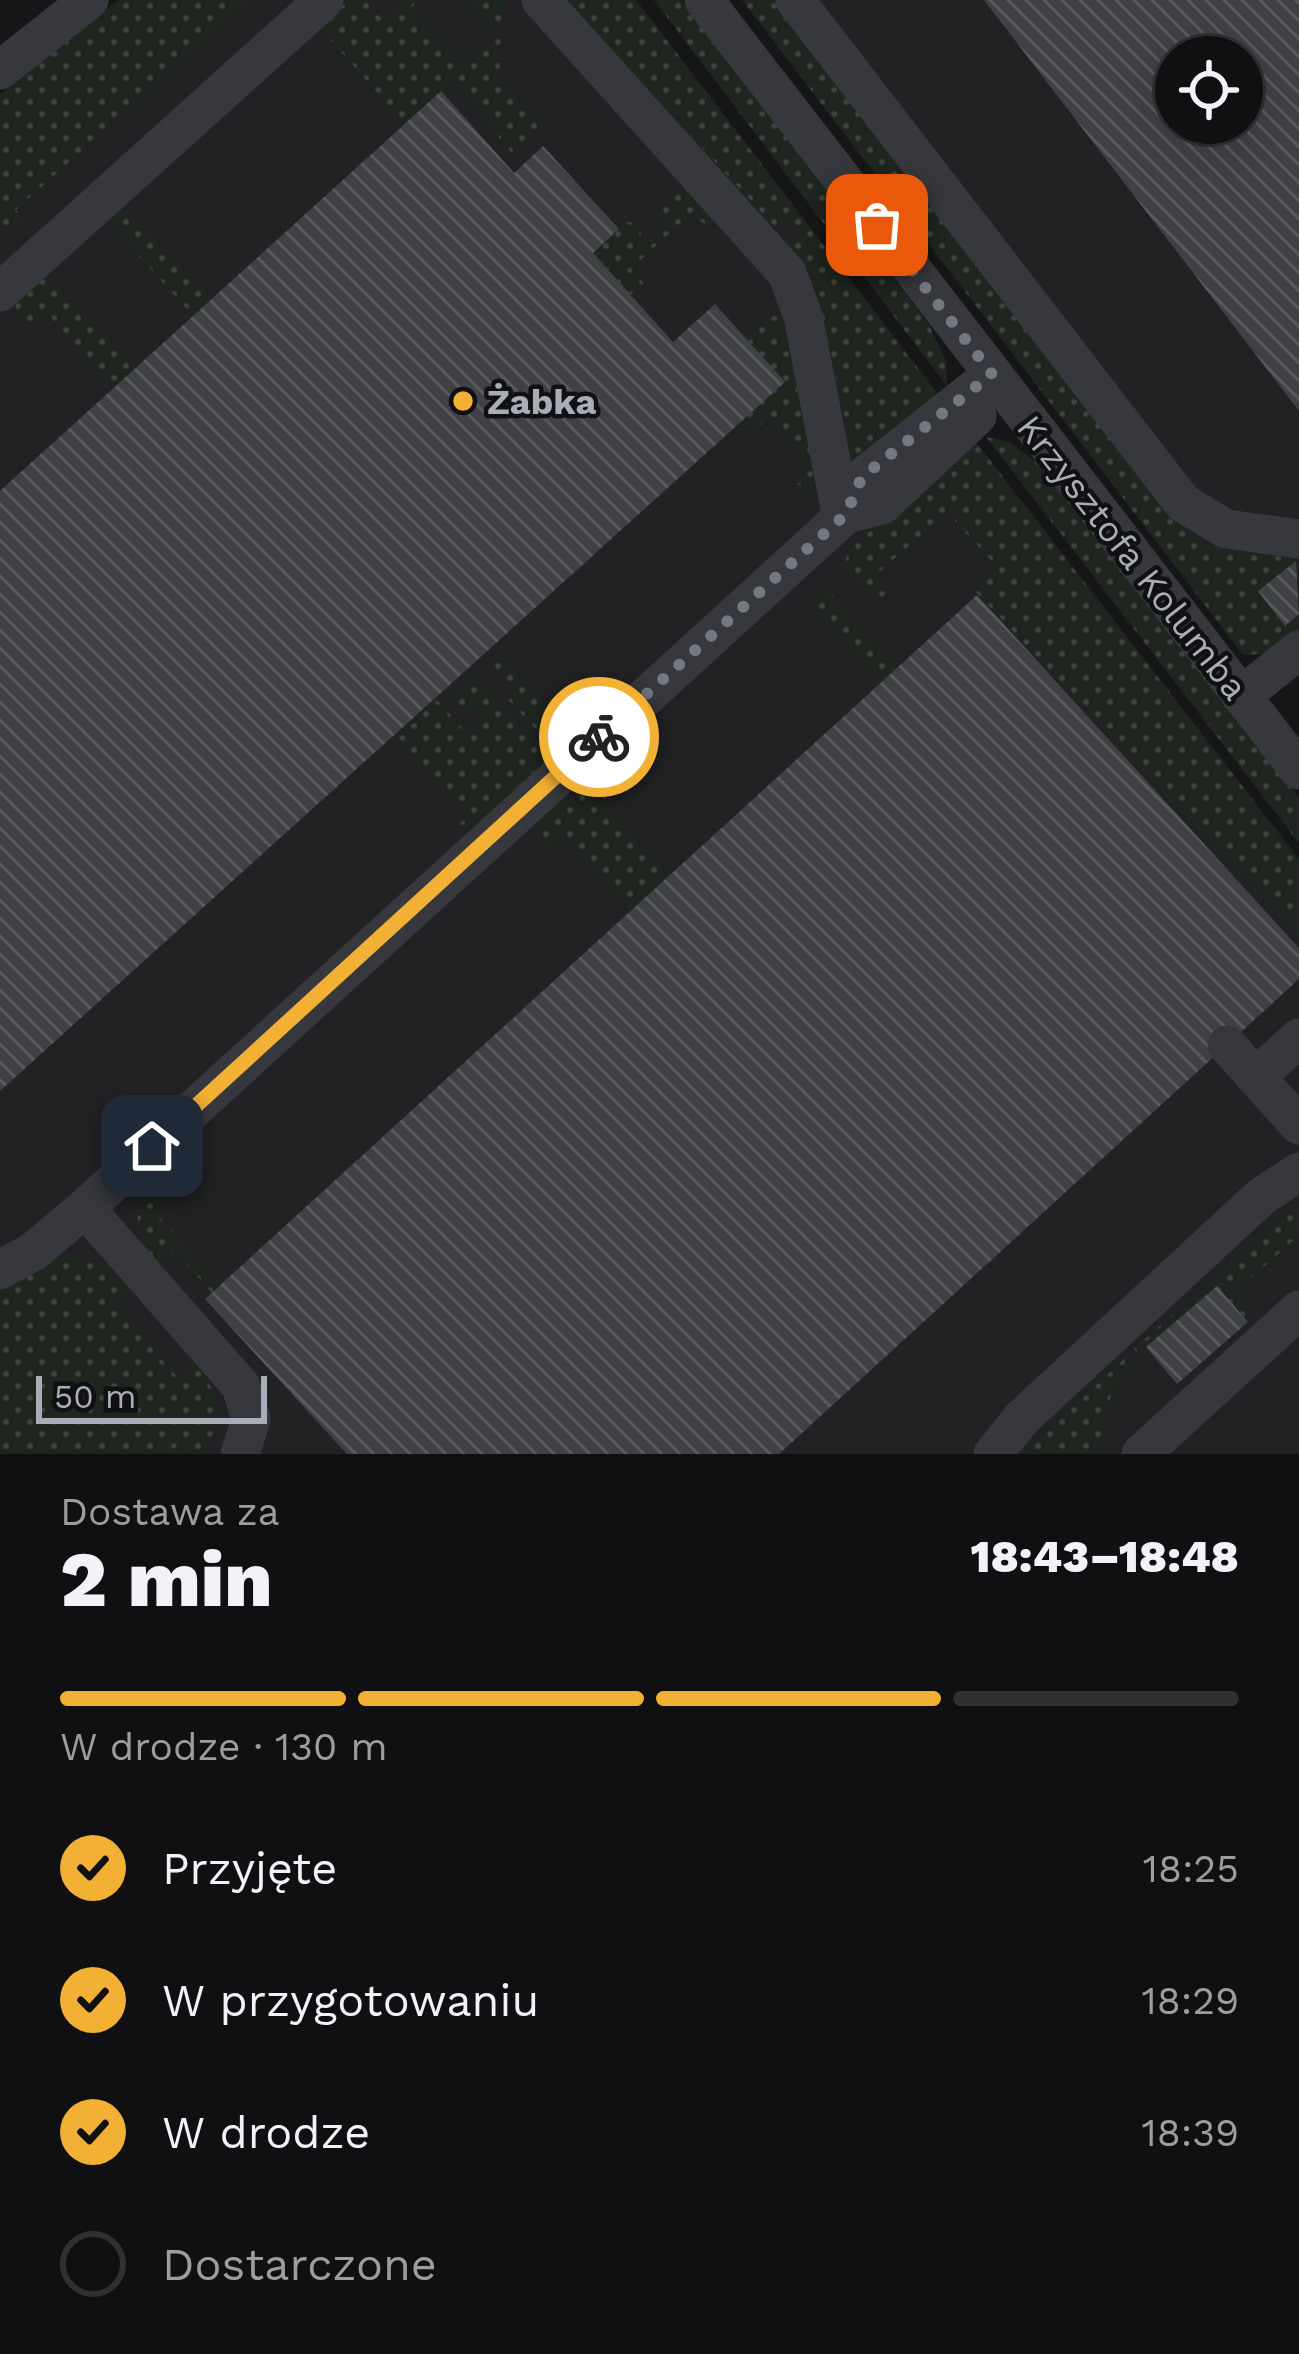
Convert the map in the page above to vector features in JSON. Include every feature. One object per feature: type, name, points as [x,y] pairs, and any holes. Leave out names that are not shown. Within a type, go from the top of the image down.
[{"type":"street","points":[[0,70],[89,0]]},
{"type":"street","points":[[1,288],[324,0]]},
{"type":"street","points":[[542,0],[787,273],[803,316],[844,516]]},
{"type":"street","name":"Krzysztofa Kolumba","points":[[704,0],[1299,770]]},
{"type":"street","points":[[796,0],[1183,502],[1226,529],[1299,539]]},
{"type":"street","points":[[0,1270],[34,1251],[85,1208],[844,516],[862,477],[999,384]]},
{"type":"street","points":[[1241,696],[1299,650]]},
{"type":"street","points":[[1256,1077],[1299,1037]]},
{"type":"street","points":[[1227,1045],[1299,1125]]},
{"type":"street","points":[[993,1454],[1022,1418],[1279,1183],[1299,1172]]},
{"type":"street","points":[[85,1208],[241,1386],[251,1419],[240,1454]]},
{"type":"street","points":[[1141,1454],[1299,1310]]},
{"type":"shaded area","points":[[118,0],[249,0],[16,210],[28,224],[0,226],[0,94]]},
{"type":"shaded area","points":[[176,0],[636,0],[937,393],[914,463],[1299,859],[1299,1454],[0,1454],[0,139]]},
{"type":"shaded area","points":[[348,0],[364,0],[383,20],[405,0],[419,0],[411,8],[463,65],[497,35],[466,0],[502,0],[499,87],[515,87],[515,103],[531,104],[530,120],[547,121],[547,136],[540,129],[512,153],[452,81],[405,124],[321,29]]},
{"type":"shaded area","points":[[566,0],[636,0],[937,393],[934,406],[856,469],[815,281],[789,243],[802,232],[789,217],[776,228]]},
{"type":"shaded area","points":[[654,0],[681,0],[929,325],[946,361],[947,386]]},
{"type":"shaded area","points":[[742,0],[779,0],[1191,536],[1216,548],[1299,559],[1299,631],[1268,654],[1243,655]]},
{"type":"shaded area","points":[[755,0],[1299,0],[1299,620],[1269,643]]},
{"type":"shaded area","points":[[678,192],[690,192],[714,220],[709,229],[692,212],[631,269],[644,284],[631,295],[593,253],[627,222],[640,224],[641,240],[659,240],[661,209]]},
{"type":"shaded area","points":[[117,209],[127,210],[211,299],[193,316],[113,227],[110,219]]},
{"type":"shaded area","points":[[45,277],[134,369],[114,387],[46,312],[28,326],[16,313],[16,302]]},
{"type":"shaded area","points":[[780,315],[815,466],[810,494],[794,481],[811,465],[770,417],[752,432],[742,421],[785,382],[745,338],[767,318]]},
{"type":"shaded area","points":[[986,437],[1010,442],[1036,462],[1299,798],[1299,843]]},
{"type":"shaded area","points":[[976,442],[1299,859],[1299,936],[974,590],[998,568],[947,512],[877,574],[891,593],[879,598],[869,595],[844,566],[849,549]]},
{"type":"shaded area","points":[[825,587],[897,668],[881,683],[817,607],[817,596]]},
{"type":"shaded area","points":[[498,653],[574,739],[559,754],[507,698],[515,689],[489,662]]},
{"type":"shaded area","points":[[473,675],[553,760],[463,838],[453,830],[469,815],[396,735],[436,699],[466,732],[483,715],[475,707],[467,714],[451,696]]},
{"type":"shaded area","points":[[603,775],[617,786],[601,802],[669,876],[631,911],[564,835],[544,852],[537,832],[541,818],[587,777]]},
{"type":"shaded area","points":[[150,1184],[168,1194],[154,1211],[221,1285],[212,1293],[175,1250],[158,1265],[146,1246],[137,1214]]},
{"type":"shaded area","points":[[1299,1202],[1299,1235],[1236,1292],[1253,1312],[1245,1318],[1217,1286],[1138,1353],[1134,1349]]},
{"type":"shaded area","points":[[61,1256],[100,1264],[115,1275],[130,1290],[114,1305],[177,1377],[195,1363],[203,1374],[215,1396],[217,1420],[199,1454],[185,1454],[177,1446],[168,1454],[0,1454],[0,1295],[33,1267]]},
{"type":"shaded area","points":[[1127,1356],[1132,1362],[1112,1391],[1097,1452],[1023,1454]]},
{"type":"building","points":[[984,0],[1299,0],[1299,411]]},
{"type":"building","points":[[441,91],[514,173],[543,146],[619,229],[593,253],[673,342],[715,304],[785,382],[0,1091],[0,491]]},
{"type":"building","points":[[1296,561],[1299,614],[1285,626],[1258,591]]},
{"type":"building","points":[[977,595],[1299,948],[1299,979],[779,1454],[347,1454],[205,1299]]},
{"type":"building","points":[[1217,1286],[1248,1322],[1177,1384],[1146,1347]]},
{"type":"way so far","points":[[599,737],[846,514],[862,477],[992,374],[877,225]]},
{"type":"place","name":"Żabka","points":[[463,401]]},
{"type":"route","points":[[152,1146],[599,737]]}]
